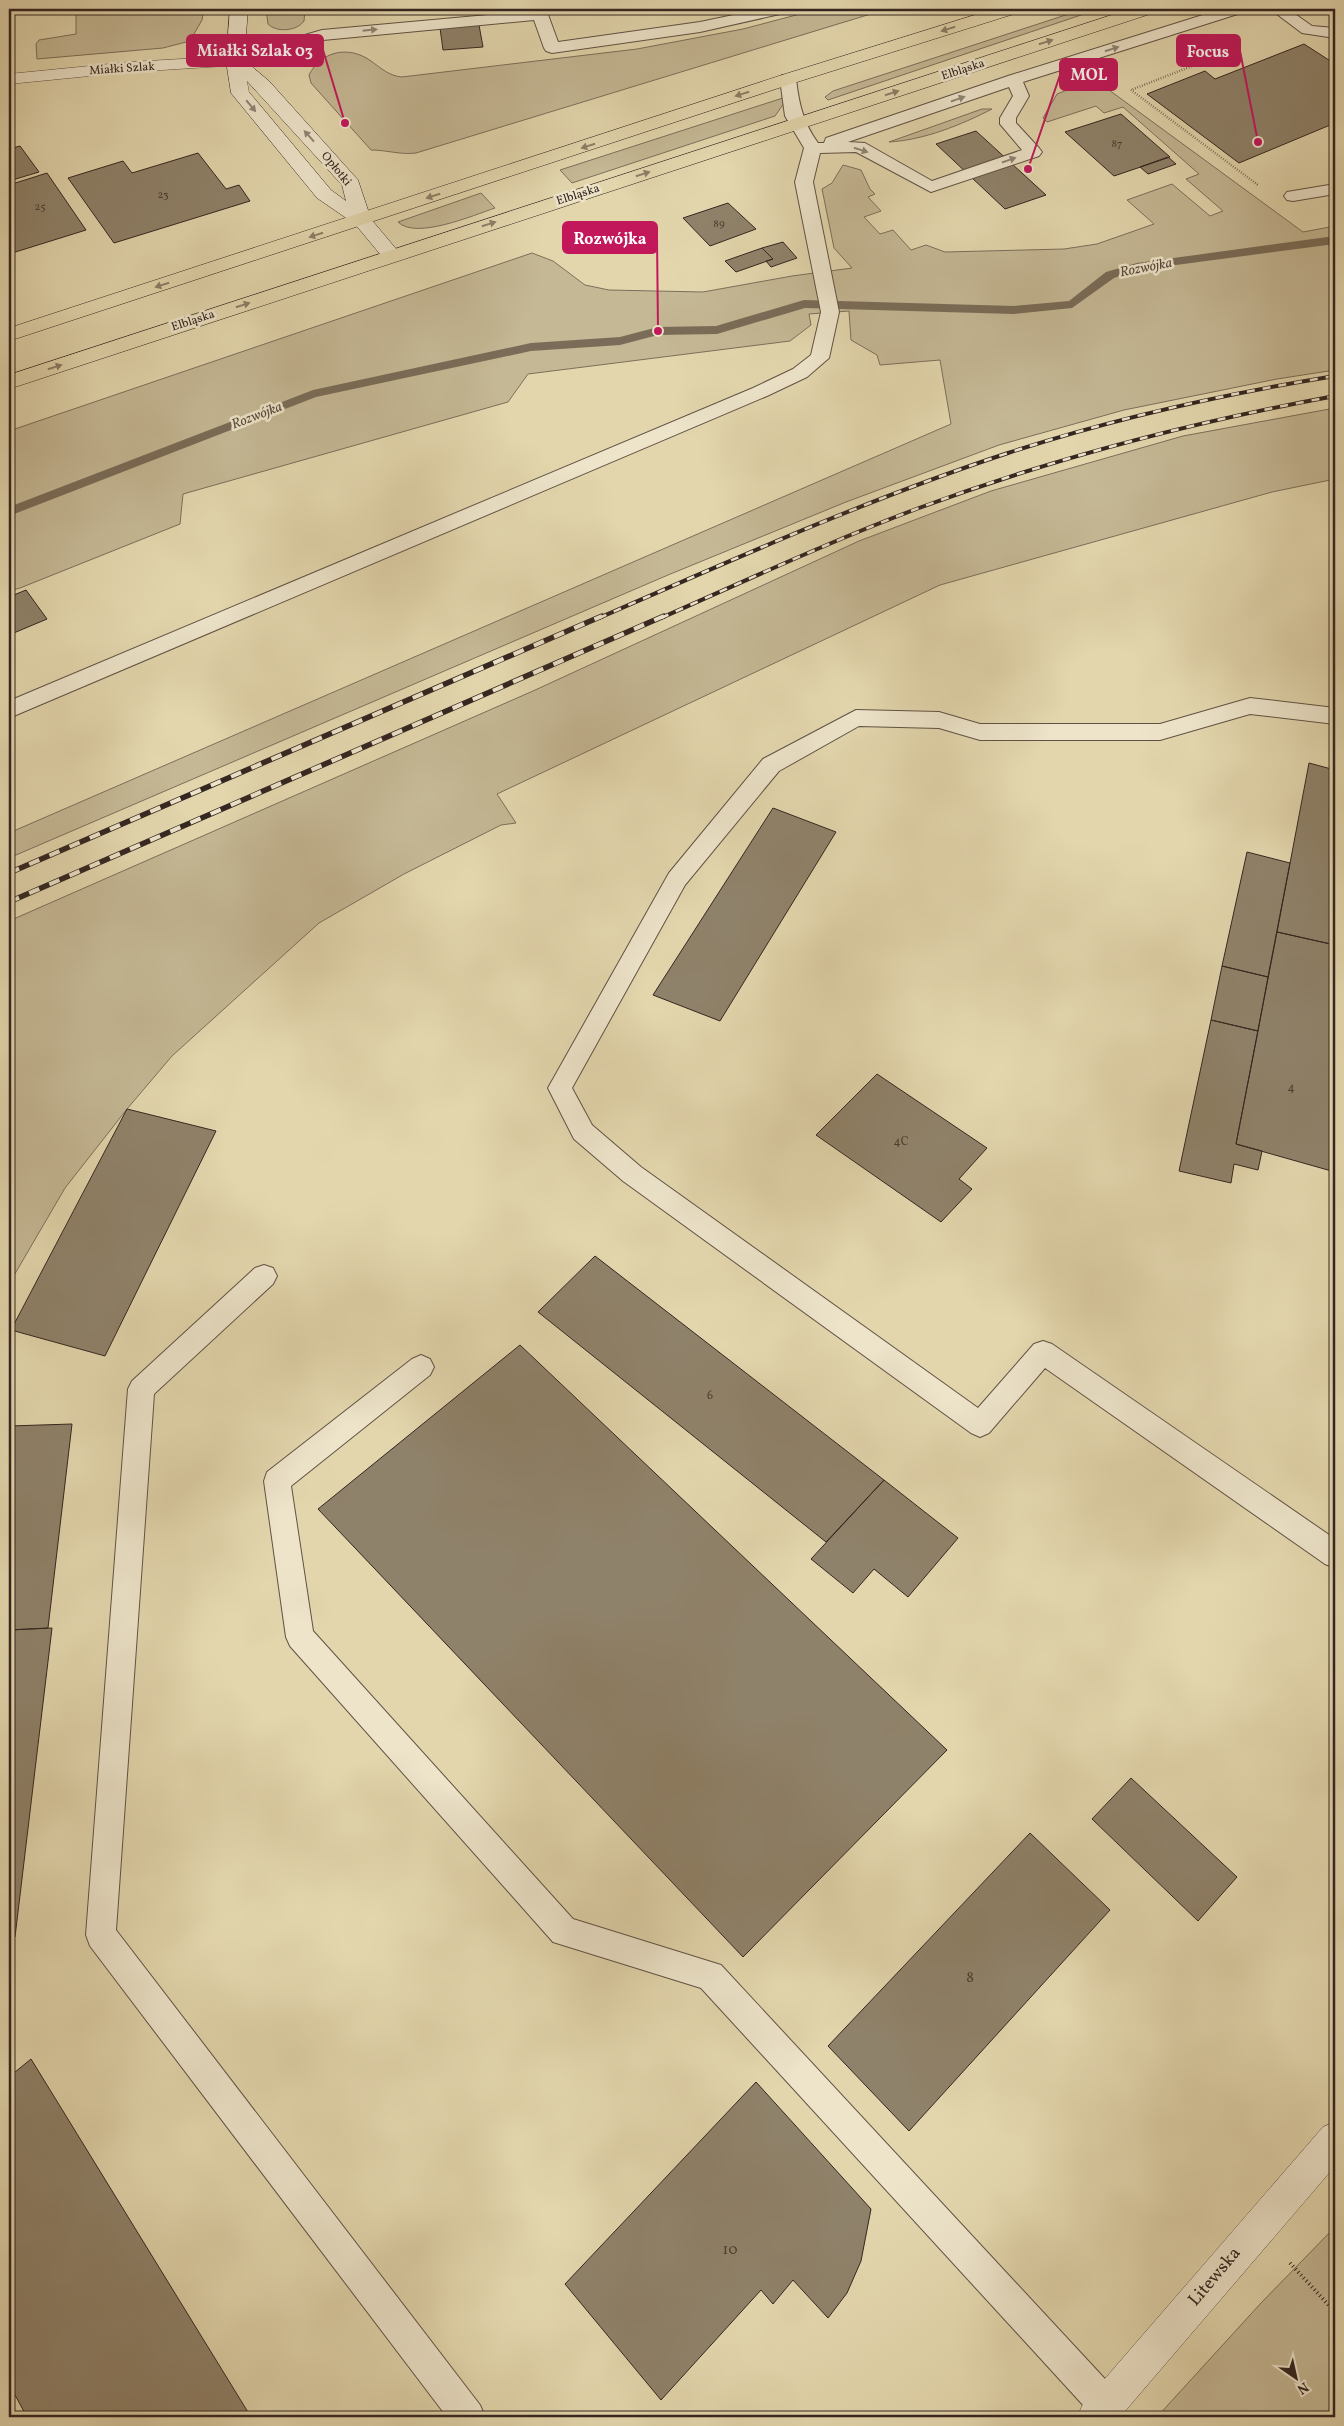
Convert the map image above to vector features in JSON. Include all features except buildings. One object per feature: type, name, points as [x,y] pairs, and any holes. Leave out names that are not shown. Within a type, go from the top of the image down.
[{"type":"main road","points":[[9,335],[788,79],[1011,9]]},
{"type":"main road","name":"Elbląska","points":[[9,382],[1147,9]]},
{"type":"street","name":"Opłotki","points":[[239,9],[235,61],[240,93],[324,194],[362,220]]},
{"type":"street","name":"Opłotki","points":[[235,61],[264,85],[351,184],[362,220]]},
{"type":"street","name":"Miałki Szlak","points":[[9,79],[130,67],[235,61]]},
{"type":"street","points":[[362,220],[392,256]]},
{"type":"street","name":"Litewska","points":[[1101,2411],[1335,2139]]},
{"type":"lane","points":[[429,24],[436,9]]},
{"type":"lane","points":[[235,61],[322,35],[538,12],[552,48],[700,27],[783,9]]},
{"type":"lane","points":[[813,148],[1014,80],[1238,9]]},
{"type":"lane","points":[[1278,9],[1308,30],[1335,33]]},
{"type":"lane","points":[[788,79],[790,107],[796,125],[813,148]]},
{"type":"lane","points":[[813,148],[859,147],[931,187],[1033,152],[1008,124],[1008,118],[1021,96],[1014,80]]},
{"type":"lane","points":[[9,710],[800,373],[820,358],[830,312],[804,182],[813,148]]},
{"type":"lane","points":[[1293,196],[1335,189]]},
{"type":"lane","points":[[1335,716],[1250,706],[1160,732],[980,732],[939,720],[856,718],[771,765],[677,879],[560,1088],[583,1132],[632,1174],[980,1425],[1043,1352],[1335,1555]]},
{"type":"lane","points":[[264,1276],[141,1389],[101,1935],[468,2417]]},
{"type":"lane","points":[[421,1367],[277,1481],[300,1637],[564,1931],[710,1976],[1101,2411]]},
{"type":"path","points":[[1293,196],[1270,194],[1131,90],[1237,48],[1258,36],[1297,22]]},
{"type":"path","points":[[1257,2228],[1335,2312]]},
{"type":"shaded area","points":[[76,9],[204,9],[202,20],[190,41],[163,48],[37,59],[36,44],[39,40],[76,34]]},
{"type":"shaded area","points":[[266,9],[305,9],[304,21],[292,29],[276,29],[268,24]]},
{"type":"shaded area","points":[[819,9],[887,9],[416,153],[371,150],[311,83],[309,75],[321,60],[336,53],[354,53],[363,56],[389,73],[402,77],[637,49],[743,29]]},
{"type":"shaded area","points":[[1084,9],[1099,9],[828,100],[825,97],[833,91]]},
{"type":"shaded area","points":[[1094,79],[1303,232],[1335,226],[1335,370],[1277,379],[1124,410],[999,445],[846,502],[668,575],[9,858],[9,833],[951,424],[940,360],[880,365],[877,355],[851,340],[849,311],[809,314],[811,325],[790,341],[528,374],[508,402],[183,494],[180,524],[9,591],[9,431],[532,253],[553,261],[585,285],[609,290],[703,292],[792,276],[852,268],[834,248],[822,189],[832,183],[843,165],[861,170],[870,189],[875,194],[868,197],[881,211],[864,217],[880,234],[893,230],[911,250],[926,245],[945,252],[1064,249],[1097,244],[1154,224],[1127,200],[1172,184],[1210,216],[1223,211],[1186,179],[1199,174],[1123,107],[1104,113],[1096,106],[1047,122],[1043,118],[1057,94]]},
{"type":"shaded area","points":[[789,96],[775,116],[572,183],[560,170]]},
{"type":"shaded area","points":[[982,109],[992,109],[942,131],[902,141],[889,142]]},
{"type":"shaded area","points":[[481,193],[495,208],[460,220],[431,227],[406,227],[398,222]]},
{"type":"shaded area","points":[[1335,408],[1335,479],[1272,492],[940,585],[497,794],[516,823],[501,825],[404,874],[319,923],[172,1056],[127,1109],[65,1188],[9,1284],[9,921],[533,691],[859,541],[991,491],[1183,436]]},
{"type":"shaded area","points":[[1335,2227],[1335,2417],[1157,2417],[1261,2303]]},
{"type":"waterway","name":"Rozwójka","points":[[9,512],[313,394],[531,347],[620,341],[658,331],[717,330],[804,304],[1014,310],[1072,304],[1110,275],[1137,267],[1335,240]]},
{"type":"railway","points":[[599,618],[853,510],[1008,453],[1048,440],[1170,408],[1335,376]]},
{"type":"railway","points":[[661,618],[854,534],[919,508],[1021,473],[1124,443],[1229,417],[1335,396]]},
{"type":"railway","points":[[9,873],[602,616]]},
{"type":"railway","points":[[9,902],[664,616]]},
{"type":"place","name":"Miałki Szlak 03","points":[[345,123]]},
{"type":"place","name":"Focus","points":[[1258,142]]},
{"type":"place","name":"MOL","points":[[1028,169]]},
{"type":"place","name":"Rozwójka","points":[[658,331]]}]
